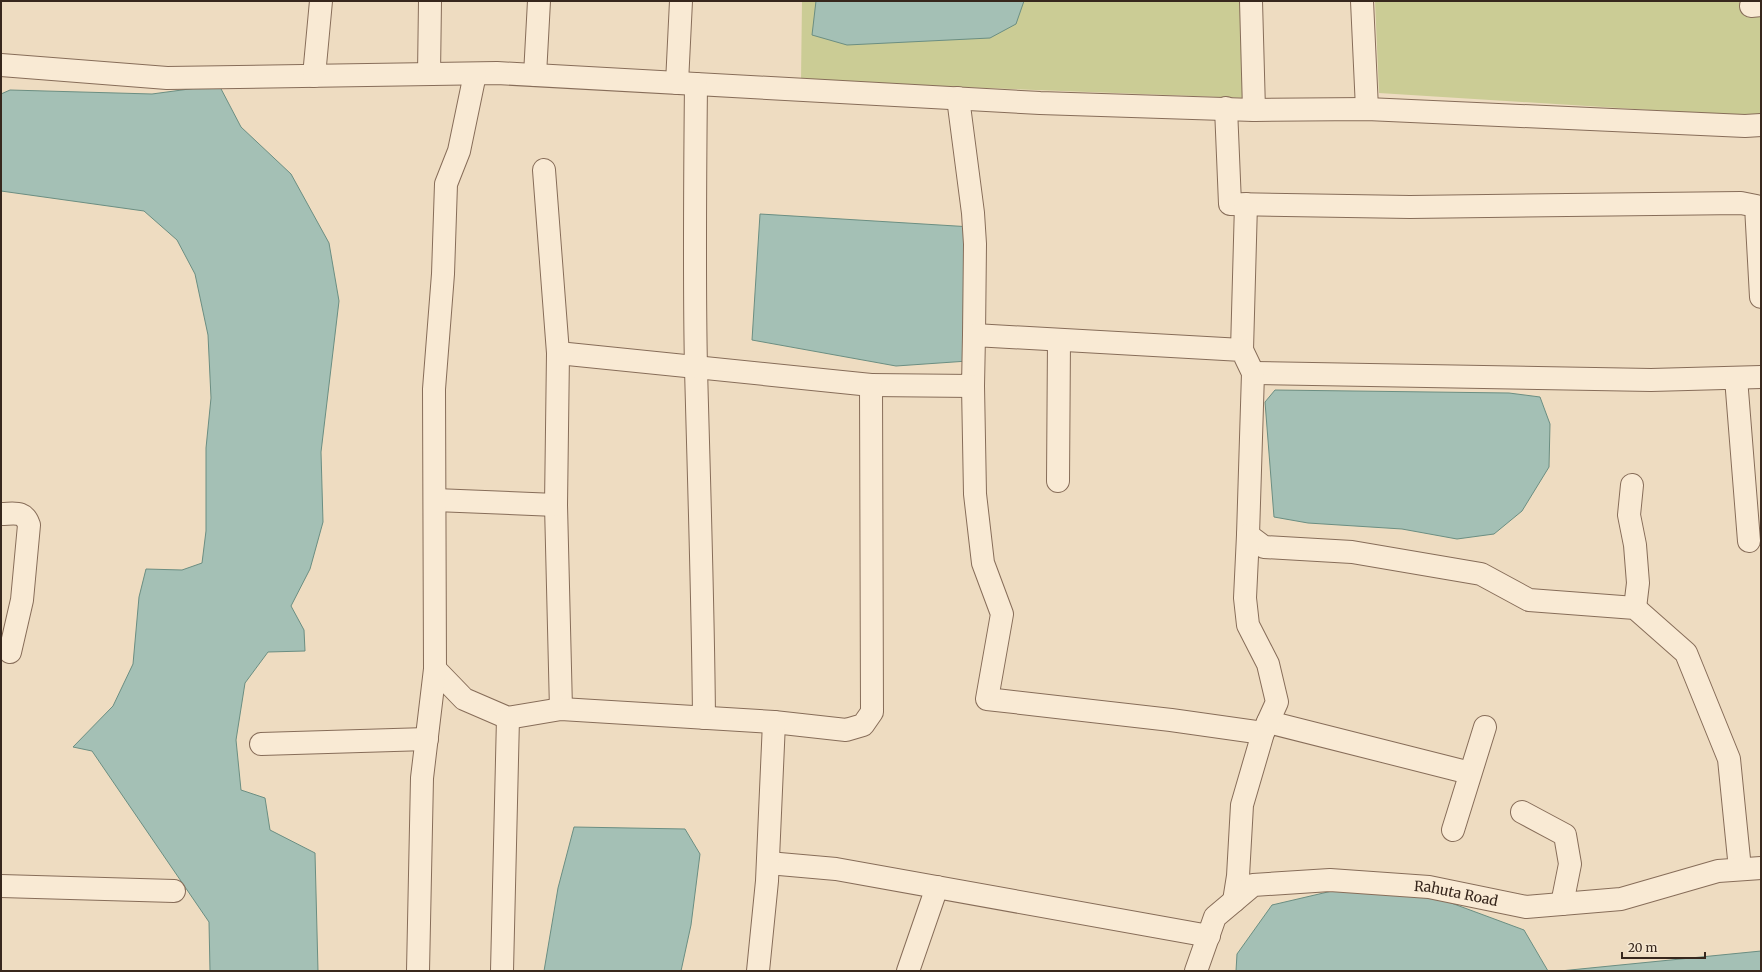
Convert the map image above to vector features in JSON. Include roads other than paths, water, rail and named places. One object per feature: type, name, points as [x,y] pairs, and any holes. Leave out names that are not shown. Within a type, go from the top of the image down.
[{"type":"street","points":[[314,76],[321,1]]},
{"type":"street","points":[[429,74],[430,1]]},
{"type":"street","points":[[535,75],[539,1]]},
{"type":"street","points":[[681,1],[694,214],[704,718]]},
{"type":"street","points":[[1251,1],[1254,110]]},
{"type":"street","points":[[1362,1],[1367,109]]},
{"type":"street","points":[[1,65],[167,78],[429,74],[535,75],[1040,103],[1254,110],[1367,109],[1745,126],[1761,125]]},
{"type":"street","points":[[418,971],[422,778],[435,669],[434,390],[443,274],[446,184],[459,151],[475,74]]},
{"type":"street","points":[[958,98],[973,213],[974,335],[972,386],[975,494],[983,563],[1002,614],[987,699],[1171,720],[1266,727],[1470,773]]},
{"type":"street","points":[[1226,108],[1230,204],[1410,207],[1741,203],[1756,206],[1761,297]]},
{"type":"street","points":[[544,170],[558,353],[556,505],[561,709]]},
{"type":"street","points":[[1234,901],[1238,876],[1242,806],[1266,727],[1277,702],[1268,664],[1248,625],[1245,598],[1253,374],[1242,350],[1246,204]]},
{"type":"street","points":[[974,335],[1242,350]]},
{"type":"street","points":[[1058,481],[1059,340]]},
{"type":"street","points":[[558,353],[871,385],[972,386]]},
{"type":"street","points":[[1253,374],[1651,380],[1761,377]]},
{"type":"street","points":[[1736,378],[1749,542]]},
{"type":"street","points":[[435,669],[464,699],[508,718],[561,709],[774,722],[846,730],[863,725],[872,712],[871,385]]},
{"type":"street","points":[[1632,485],[1629,515],[1635,545],[1638,583],[1635,608]]},
{"type":"street","points":[[435,500],[556,505]]},
{"type":"street","points":[[1,514],[20,514],[26,517],[29,525],[22,600],[10,652]]},
{"type":"street","points":[[1248,535],[1264,547],[1352,552],[1481,574],[1528,600],[1635,608],[1686,653],[1729,759],[1740,869]]},
{"type":"street","points":[[502,971],[508,718]]},
{"type":"street","points":[[758,971],[768,863],[774,722]]},
{"type":"street","points":[[1452,830],[1485,727]]},
{"type":"street","points":[[261,744],[427,739]]},
{"type":"street","points":[[1522,812],[1565,835],[1570,864],[1562,904]]},
{"type":"street","points":[[768,863],[836,869],[1209,936]]},
{"type":"street","name":"Rahuta Road","points":[[1196,971],[1216,917],[1254,885],[1330,880],[1428,887],[1526,907],[1621,899],[1718,871],[1761,868]]},
{"type":"street","points":[[1,886],[174,891]]},
{"type":"street","points":[[908,971],[937,887]]}]
